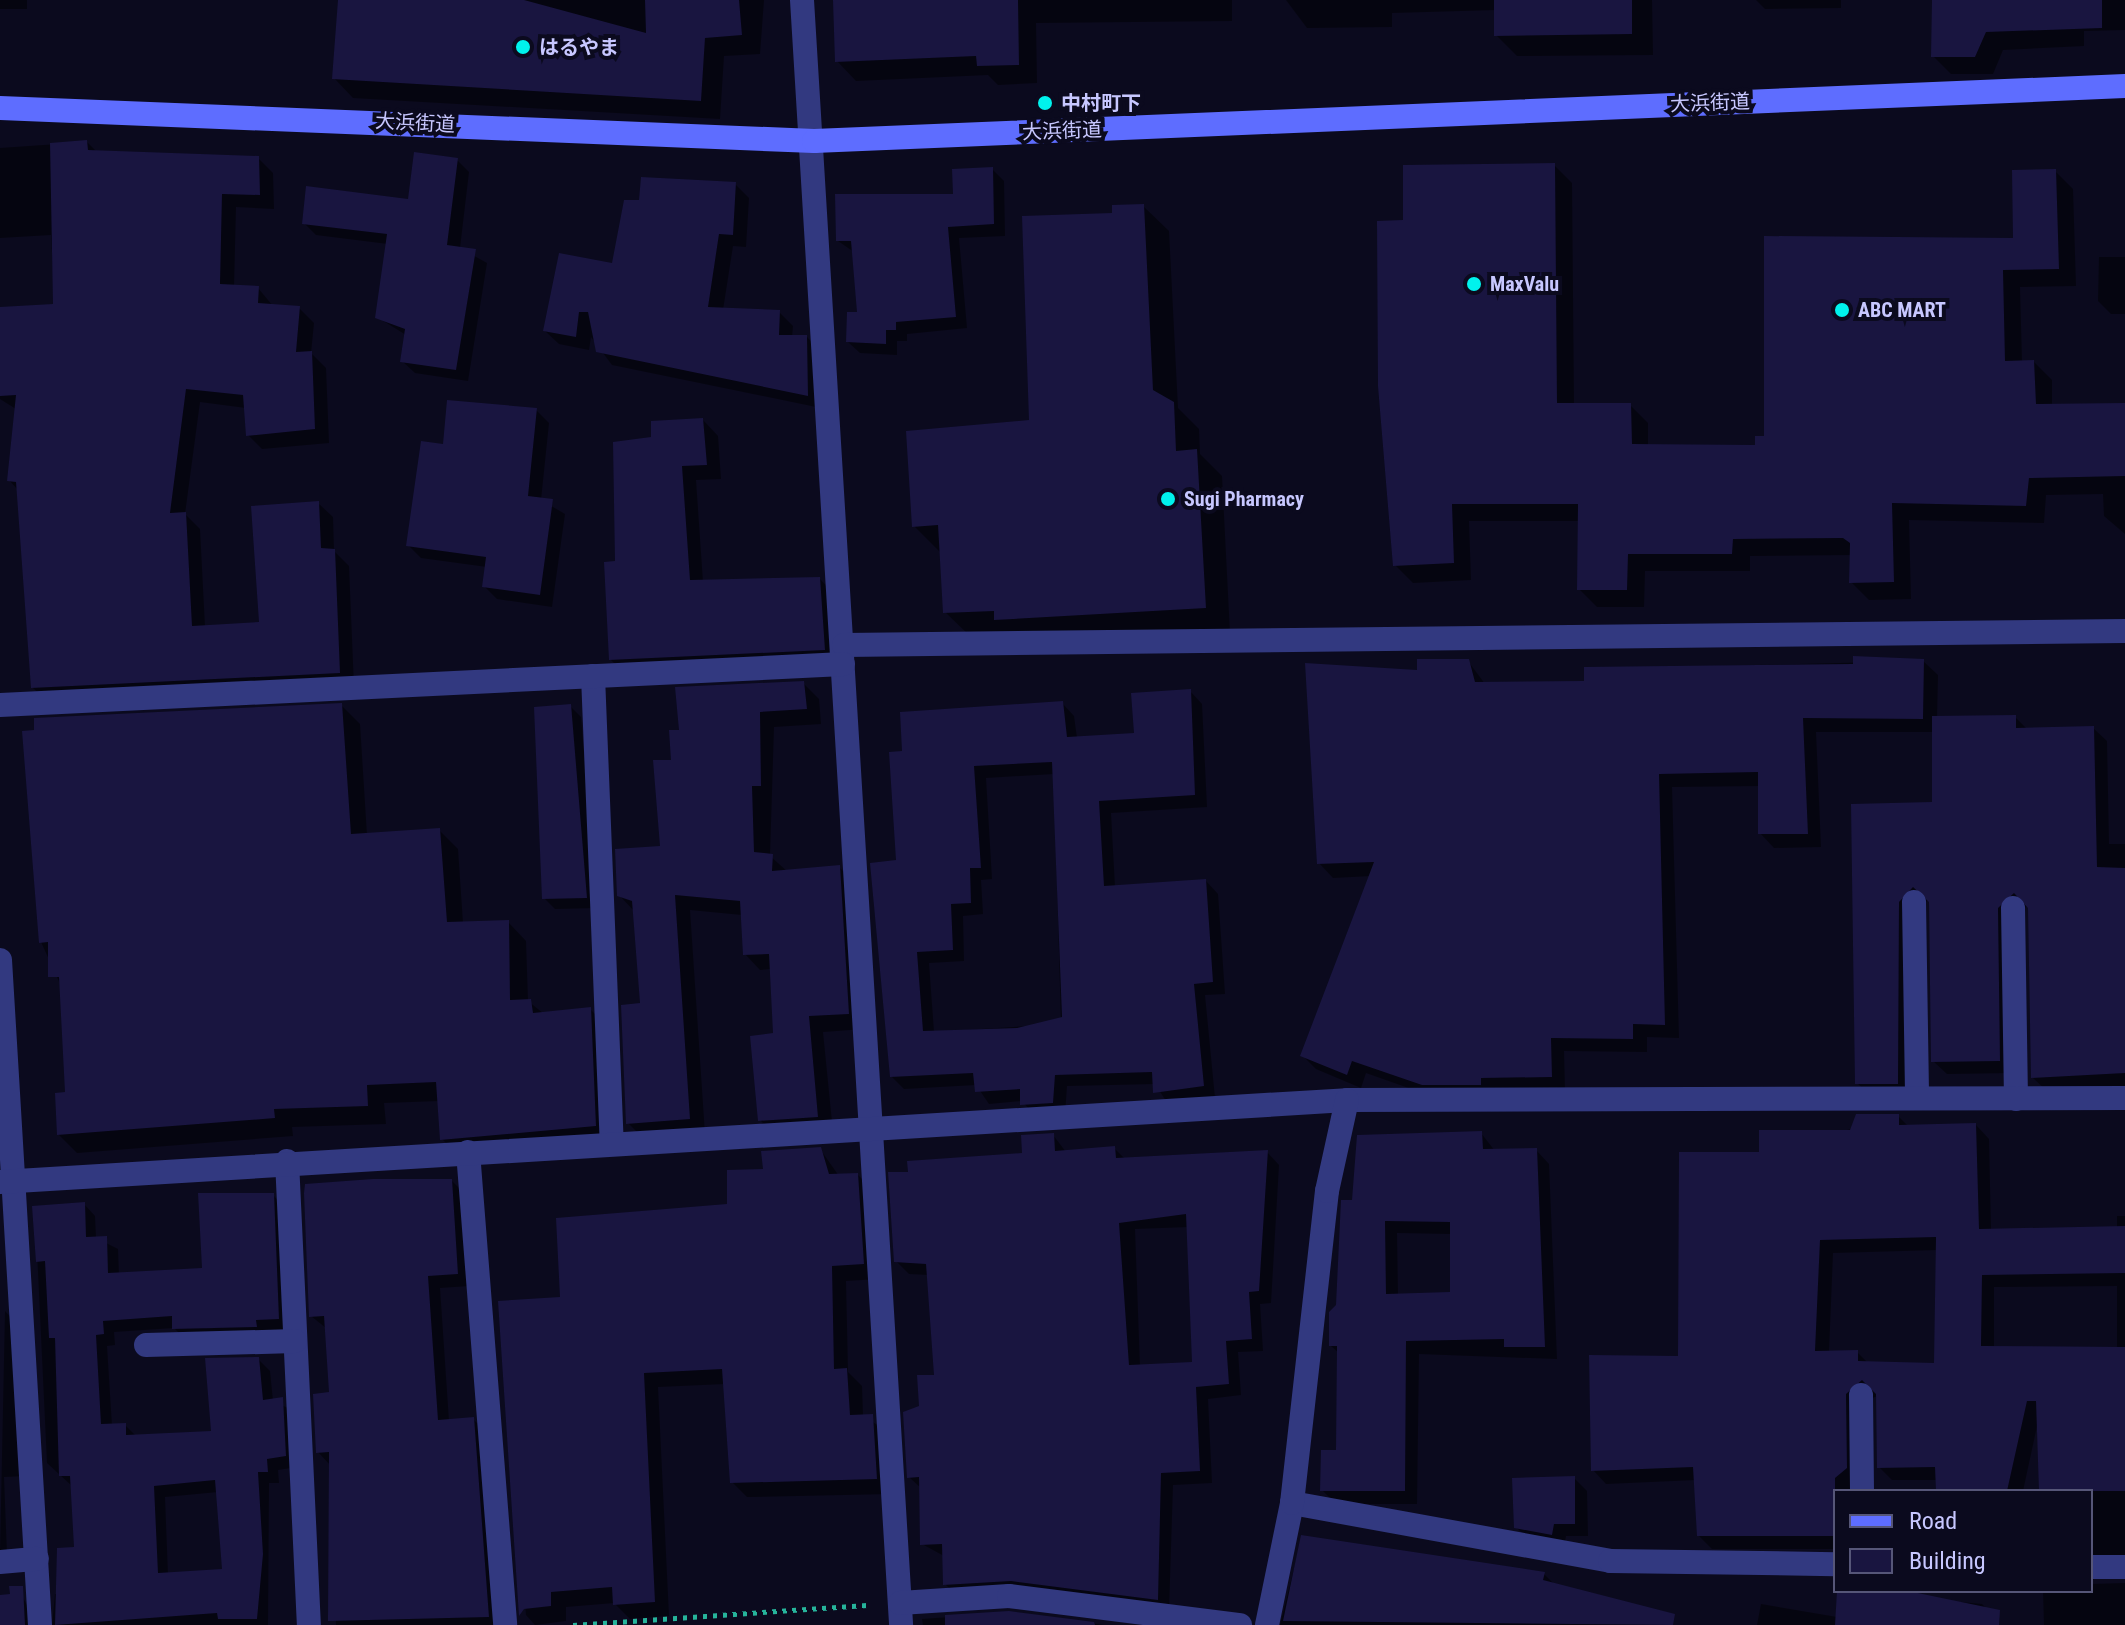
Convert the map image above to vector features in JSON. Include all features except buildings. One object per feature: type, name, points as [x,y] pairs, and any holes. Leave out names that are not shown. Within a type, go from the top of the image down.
[{"type":"street","points":[[802,0],[814,141],[900,1614],[1009,1596],[1240,1625]]},
{"type":"street","name":"大浜街道","points":[[0,108],[814,141],[2125,86]]},
{"type":"street","points":[[0,705],[593,676],[844,655],[2125,631]]},
{"type":"street","points":[[593,676],[612,1144]]},
{"type":"street","points":[[1914,902],[1917,1098]]},
{"type":"street","points":[[2013,908],[2016,1099]]},
{"type":"street","points":[[0,960],[4,1182],[40,1625]]},
{"type":"street","points":[[4,1182],[287,1161],[873,1132],[1347,1100],[2125,1098]]},
{"type":"street","points":[[1267,1625],[1292,1503],[1327,1191],[1347,1100]]},
{"type":"street","points":[[468,1152],[505,1625]]},
{"type":"street","points":[[287,1161],[309,1625]]},
{"type":"street","points":[[146,1345],[295,1341]]},
{"type":"street","points":[[1861,1395],[1862,1489]]},
{"type":"street","points":[[1292,1503],[1610,1561],[1833,1564]]},
{"type":"street","points":[[0,1562],[37,1559]]},
{"type":"street","points":[[2093,1567],[2125,1567]]},
{"type":"path","points":[[573,1625],[900,1614]]},
{"type":"place","name":"はるやま","points":[[523,47]]},
{"type":"place","name":"中村町下","points":[[1045,103]]},
{"type":"place","name":"MaxValu","points":[[1474,284]]},
{"type":"place","name":"ABC MART","points":[[1842,310]]},
{"type":"place","name":"Sugi Pharmacy","points":[[1168,499]]}]
